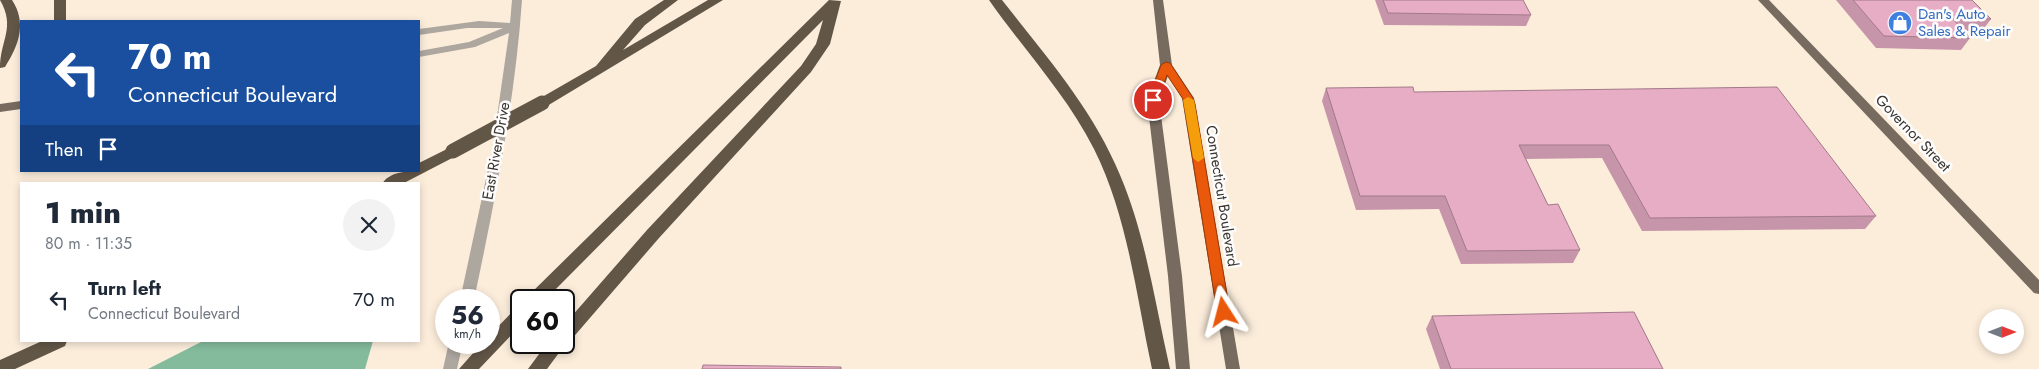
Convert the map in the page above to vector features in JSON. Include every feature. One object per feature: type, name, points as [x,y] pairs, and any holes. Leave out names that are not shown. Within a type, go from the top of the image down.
[{"type":"highway","points":[[0,64],[11,43],[15,27],[15,16],[6,0]]},
{"type":"highway","points":[[60,0],[60,20]]},
{"type":"highway","points":[[593,75],[640,22],[672,0]]},
{"type":"highway","points":[[420,168],[593,75],[717,0]]},
{"type":"highway","points":[[995,0],[1067,94],[1085,121],[1108,165],[1129,226],[1161,369]]},
{"type":"highway","points":[[546,289],[836,1]]},
{"type":"highway","points":[[575,323],[659,227],[806,69],[823,44],[836,1]]},
{"type":"highway","points":[[393,182],[412,172]]},
{"type":"highway","points":[[468,369],[510,326]]},
{"type":"highway","points":[[0,368],[57,342]]},
{"type":"highway","points":[[537,369],[549,354]]},
{"type":"main road","name":"Connecticut Boulevard","points":[[1158,0],[1166,65],[1188,98],[1233,369]]},
{"type":"main road","name":"Governor Street","points":[[1763,0],[2039,289]]},
{"type":"main road","name":"Connecticut Boulevard","points":[[1166,65],[1153,100],[1175,276],[1183,369]]},
{"type":"main road","points":[[0,108],[20,105]]},
{"type":"street","name":"East River Drive","points":[[469,289],[497,151],[515,27],[517,0]]},
{"type":"street","points":[[420,32],[473,23],[494,22],[515,27]]},
{"type":"street","points":[[420,54],[471,45],[515,27]]},
{"type":"street","points":[[450,369],[453,354]]},
{"type":"green space","points":[[201,342],[373,342],[365,369],[148,369]]},
{"type":"building","points":[[1383,0],[1523,0],[1531,15],[1388,13]]},
{"type":"building","points":[[1853,0],[1972,0],[1991,19],[1952,18],[1970,38],[1884,36]]},
{"type":"building","points":[[1413,87],[1414,92],[1777,87],[1876,216],[1650,218],[1609,145],[1519,145],[1548,205],[1558,204],[1580,250],[1467,251],[1445,196],[1360,196],[1326,88]]},
{"type":"building","points":[[1634,312],[1663,369],[1451,369],[1432,316]]},
{"type":"building","points":[[703,365],[841,367],[841,369],[702,369]]},
{"type":"slow traffic","points":[[1188,100],[1198,158]]},
{"type":"place","name":"Dan's Auto Sales & Repair","points":[[1900,23]]},
{"type":"route","points":[[1153,100],[1166,65],[1188,98],[1224,312]]}]
